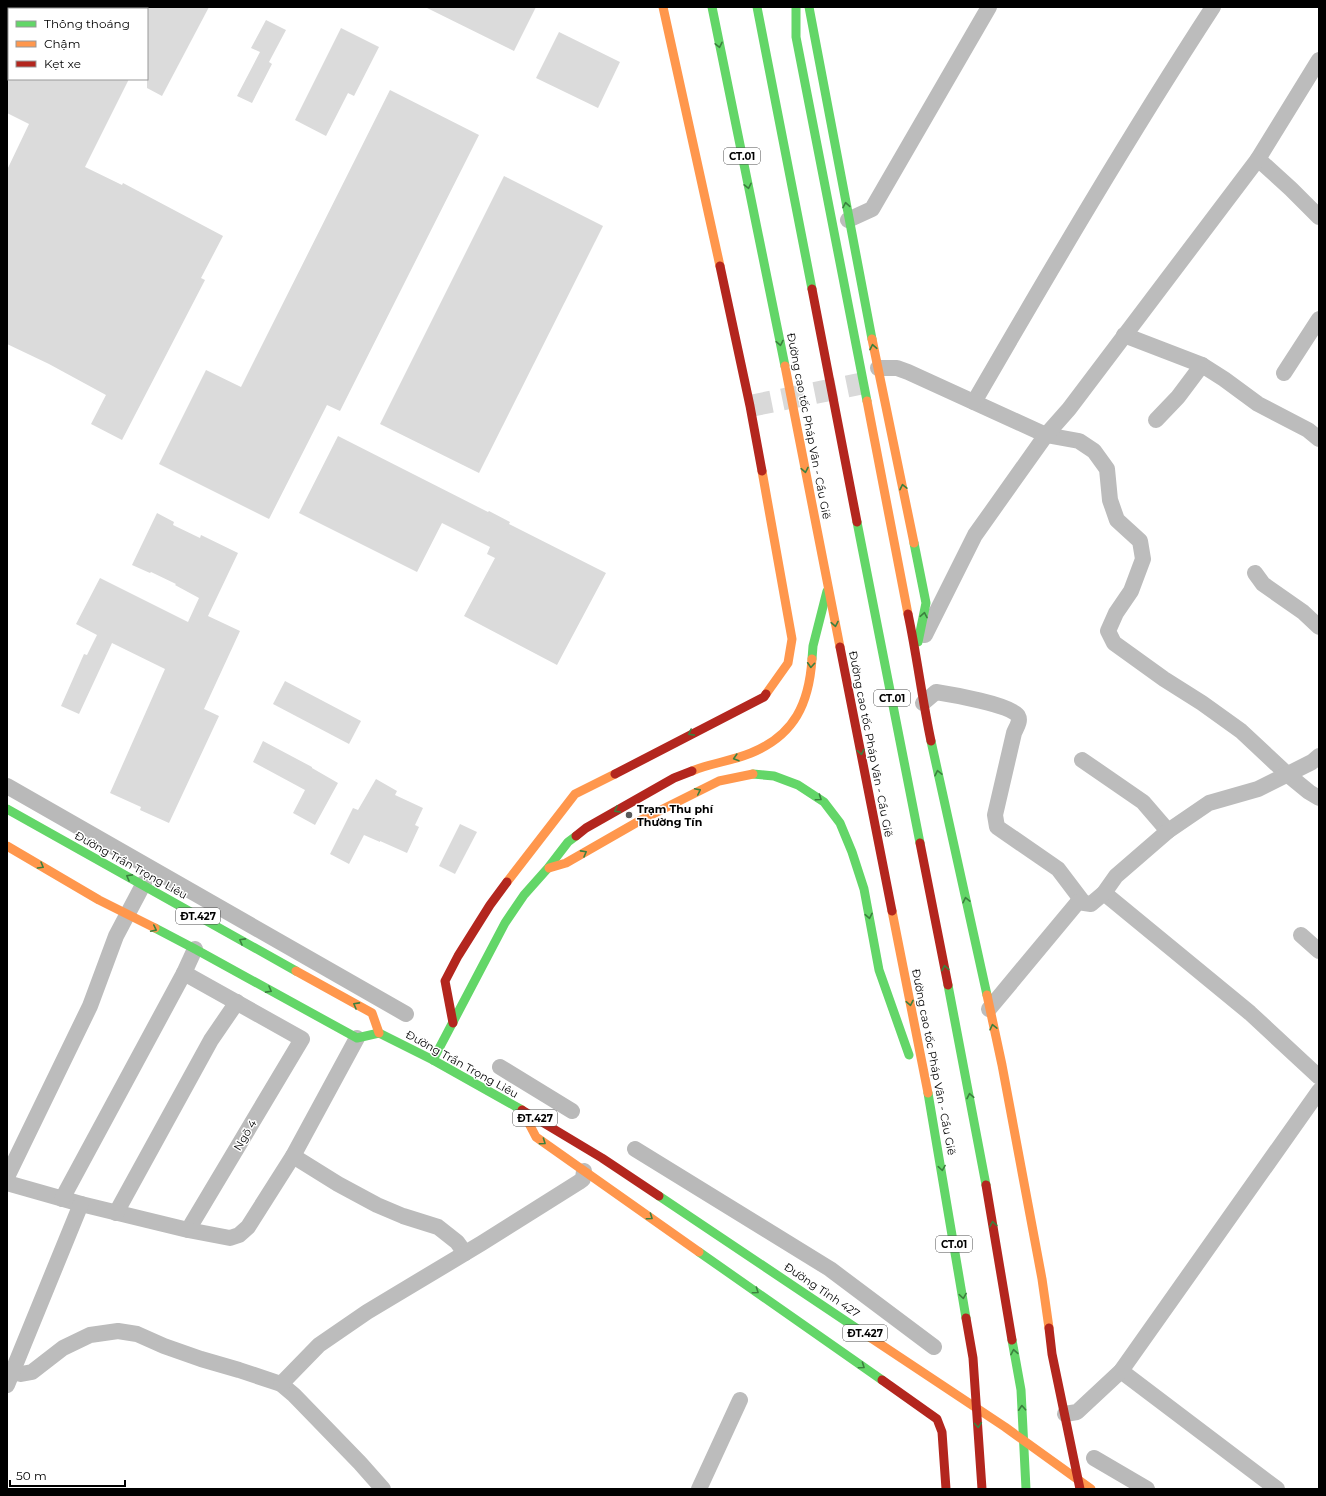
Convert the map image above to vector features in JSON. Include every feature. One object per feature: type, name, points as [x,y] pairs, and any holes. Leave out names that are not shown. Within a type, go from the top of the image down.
[{"type":"main road","points":[[662,7],[665,58]]},
{"type":"main road","points":[[453,1023],[445,981],[458,956],[490,905],[520,863],[575,794],[764,697],[788,663],[792,639],[750,406],[662,7]]},
{"type":"main road","name":"Đường cao tốc Pháp Vân - Cầu Giẽ","points":[[712,7],[773,304],[935,1129],[973,1358],[982,1489]]},
{"type":"main road","name":"CT.01","points":[[757,7],[795,208],[977,1134],[1021,1390],[1026,1489]]},
{"type":"main road","points":[[796,7],[796,37],[916,653],[924,703],[1002,1065],[1042,1279],[1052,1354],[1080,1489]]},
{"type":"main road","points":[[809,7],[848,220],[926,603],[916,653]]},
{"type":"main road","points":[[433,1060],[505,923],[524,895],[548,868],[568,842],[586,828],[674,778],[702,767],[751,753],[770,743],[785,731],[799,714],[807,694],[811,672],[813,646],[828,586]]},
{"type":"main road","points":[[764,697],[780,658]]},
{"type":"main road","points":[[548,868],[566,863],[641,820],[719,781],[749,774],[774,776],[798,785],[824,802],[840,823],[852,852],[864,889],[879,970],[935,1129]]},
{"type":"main road","name":"Đường Trần Trọng Liêu","points":[[7,809],[144,884],[372,1014],[379,1033],[433,1060],[522,1110],[636,1180]]},
{"type":"main road","name":"ĐT.427","points":[[7,846],[127,915],[195,949],[357,1038]]},
{"type":"main road","points":[[357,1038],[379,1033]]},
{"type":"main road","points":[[522,1110],[536,1137],[937,1419],[942,1432],[946,1489]]},
{"type":"main road","name":"Đường Tỉnh 427","points":[[636,1180],[1006,1427],[1091,1489]]},
{"type":"street","points":[[848,220],[872,209],[989,7]]},
{"type":"street","points":[[974,402],[1052,265],[1155,95],[1213,7]]},
{"type":"street","points":[[916,653],[975,535],[1046,435],[1069,409],[1258,159],[1319,60]]},
{"type":"street","points":[[1258,159],[1319,217]]},
{"type":"street","points":[[1284,374],[1319,320]]},
{"type":"street","points":[[1124,335],[1202,365],[1258,404],[1308,430],[1319,439]]},
{"type":"street","points":[[1156,420],[1178,397],[1202,365]]},
{"type":"street","points":[[878,368],[897,368],[908,372],[1046,435],[1079,441],[1094,451],[1107,469],[1110,500],[1117,520],[1140,541],[1143,560],[1131,591],[1116,613],[1108,631],[1114,643],[1241,731],[1287,774],[1319,798]]},
{"type":"street","points":[[1255,572],[1263,584],[1304,612],[1319,628]]},
{"type":"street","points":[[924,703],[936,692],[969,697],[1004,708],[1016,713],[1019,716],[995,815],[997,827],[1058,869],[1083,902]]},
{"type":"street","points":[[989,1009],[1078,902],[1091,904],[1104,893],[1116,876],[1168,831],[1209,804],[1258,788],[1312,762],[1319,756]]},
{"type":"street","points":[[1082,760],[1143,802],[1168,831]]},
{"type":"street","points":[[7,1177],[90,1006],[116,936],[144,884]]},
{"type":"street","points":[[1104,893],[1250,1013],[1319,1077]]},
{"type":"street","points":[[1301,935],[1319,951]]},
{"type":"street","points":[[62,1199],[184,973],[195,949]]},
{"type":"street","points":[[116,1213],[211,1040],[237,1002],[184,973]]},
{"type":"street","name":"Ngõ 4","points":[[188,1230],[302,1039],[237,1002]]},
{"type":"street","points":[[7,1183],[81,1204],[188,1230],[230,1238],[239,1235],[248,1227],[293,1156],[357,1038]]},
{"type":"street","points":[[1065,1414],[1077,1412],[1121,1371],[1319,1090]]},
{"type":"street","points":[[293,1156],[338,1184],[377,1205],[403,1216],[438,1226],[457,1242],[465,1253]]},
{"type":"street","points":[[281,1384],[319,1345],[367,1312],[579,1182],[582,1178],[584,1170]]},
{"type":"street","points":[[10,1379],[81,1204]]},
{"type":"street","points":[[10,1379],[21,1374],[32,1372],[63,1348],[90,1335],[118,1331],[137,1334],[201,1359],[281,1384],[349,1451],[383,1489]]},
{"type":"street","points":[[1121,1371],[1277,1489]]},
{"type":"street","points":[[699,1489],[740,1400]]},
{"type":"building","points":[[209,7],[162,96],[147,88],[147,8]]},
{"type":"building","points":[[425,7],[536,7],[514,51]]},
{"type":"building","points":[[266,20],[286,30],[269,62],[272,64],[252,103],[237,96],[260,52],[251,48]]},
{"type":"building","points":[[341,28],[379,47],[354,96],[348,93],[326,136],[295,120]]},
{"type":"building","points":[[559,32],[620,62],[598,108],[536,78]]},
{"type":"building","points":[[7,79],[128,80],[85,167],[122,185],[123,183],[223,236],[201,278],[205,280],[122,440],[91,424],[106,395],[49,364],[7,344],[7,170],[29,124],[7,113]]},
{"type":"building","points":[[390,90],[479,135],[340,411],[327,405],[269,519],[159,464],[206,370],[241,387]]},
{"type":"building","points":[[504,176],[603,226],[479,473],[380,424]]},
{"type":"building","points":[[338,436],[488,512],[489,511],[510,522],[509,524],[606,573],[557,665],[464,616],[495,558],[487,554],[490,547],[442,523],[417,572],[299,513]]},
{"type":"building","points":[[157,513],[174,522],[173,525],[200,538],[201,535],[238,553],[208,616],[240,631],[204,709],[219,716],[169,823],[140,810],[141,807],[110,793],[165,669],[112,643],[79,714],[61,706],[84,654],[87,655],[97,635],[76,624],[100,578],[188,622],[199,598],[175,585],[176,584],[132,565]]},
{"type":"building","points":[[285,681],[361,721],[349,744],[273,704]]},
{"type":"building","points":[[263,741],[312,767],[338,783],[315,825],[293,813],[305,790],[253,762]]},
{"type":"building","points":[[376,779],[397,791],[395,795],[423,808],[415,825],[419,827],[407,853],[364,835],[349,864],[330,854],[353,808],[358,810]]},
{"type":"building","points":[[460,824],[477,832],[455,874],[439,866]]},
{"type":"waterway","points":[[7,786],[406,1014]]},
{"type":"waterway","points":[[500,1067],[572,1111]]},
{"type":"waterway","points":[[635,1149],[830,1269],[934,1347]]},
{"type":"waterway","points":[[1094,1458],[1147,1489]]},
{"type":"tunnel","points":[[750,406],[864,383]]},
{"type":"traffic: fast","points":[[712,7],[785,366]]},
{"type":"traffic: fast","points":[[757,7],[812,289]]},
{"type":"traffic: fast","points":[[796,7],[796,37],[867,401]]},
{"type":"traffic: fast","points":[[809,7],[872,339]]},
{"type":"traffic: fast","points":[[857,522],[920,843]]},
{"type":"traffic: fast","points":[[914,543],[926,603],[918,642]]},
{"type":"traffic: fast","points":[[812,659],[813,646],[827,591]]},
{"type":"traffic: fast","points":[[931,741],[987,995]]},
{"type":"traffic: fast","points":[[753,774],[774,776],[798,785],[824,802],[840,823],[852,852],[864,889],[879,970],[909,1055]]},
{"type":"traffic: fast","points":[[7,809],[296,971]]},
{"type":"traffic: fast","points":[[433,1060],[505,923],[524,895],[548,868],[568,842],[576,836]]},
{"type":"traffic: fast","points":[[155,928],[357,1038],[379,1033],[433,1060],[522,1110]]},
{"type":"traffic: fast","points":[[948,985],[986,1185]]},
{"type":"traffic: fast","points":[[928,1093],[966,1318]]},
{"type":"traffic: fast","points":[[659,1196],[871,1338]]},
{"type":"traffic: fast","points":[[699,1252],[882,1380]]},
{"type":"traffic: fast","points":[[1012,1340],[1021,1390],[1026,1489]]},
{"type":"traffic: slow","points":[[663,7],[720,266]]},
{"type":"traffic: slow","points":[[872,339],[914,543]]},
{"type":"traffic: slow","points":[[785,366],[840,647]]},
{"type":"traffic: slow","points":[[867,401],[908,614]]},
{"type":"traffic: slow","points":[[762,471],[792,639],[788,663],[766,694]]},
{"type":"traffic: slow","points":[[692,771],[751,753],[766,746],[779,737],[797,716],[803,703],[807,690],[812,659]]},
{"type":"traffic: slow","points":[[507,882],[575,794],[615,774]]},
{"type":"traffic: slow","points":[[549,868],[566,863],[641,820],[719,781],[753,774]]},
{"type":"traffic: slow","points":[[7,846],[99,900],[155,928]]},
{"type":"traffic: slow","points":[[892,911],[928,1093]]},
{"type":"traffic: slow","points":[[296,971],[372,1013],[379,1033]]},
{"type":"traffic: slow","points":[[987,995],[1002,1065],[1042,1279],[1049,1328]]},
{"type":"traffic: slow","points":[[522,1110],[536,1137],[699,1252]]},
{"type":"traffic: slow","points":[[871,1338],[1005,1427],[1091,1489]]},
{"type":"traffic: jam","points":[[720,266],[750,406],[762,471]]},
{"type":"traffic: jam","points":[[812,289],[857,522]]},
{"type":"traffic: jam","points":[[908,614],[931,741]]},
{"type":"traffic: jam","points":[[840,647],[892,911]]},
{"type":"traffic: jam","points":[[615,774],[764,697],[766,694]]},
{"type":"traffic: jam","points":[[576,836],[586,828],[674,778],[692,771]]},
{"type":"traffic: jam","points":[[920,843],[948,985]]},
{"type":"traffic: jam","points":[[453,1023],[445,981],[458,956],[490,905],[507,882]]},
{"type":"traffic: jam","points":[[522,1110],[602,1158],[659,1196]]},
{"type":"traffic: jam","points":[[986,1185],[1012,1340]]},
{"type":"traffic: jam","points":[[966,1318],[973,1358],[982,1489]]},
{"type":"traffic: jam","points":[[1049,1328],[1052,1354],[1080,1489]]},
{"type":"traffic: jam","points":[[882,1380],[937,1419],[942,1432],[946,1489]]},
{"type":"place","name":"Trạm Thu phí Thường Tín","points":[[629,815]]}]
